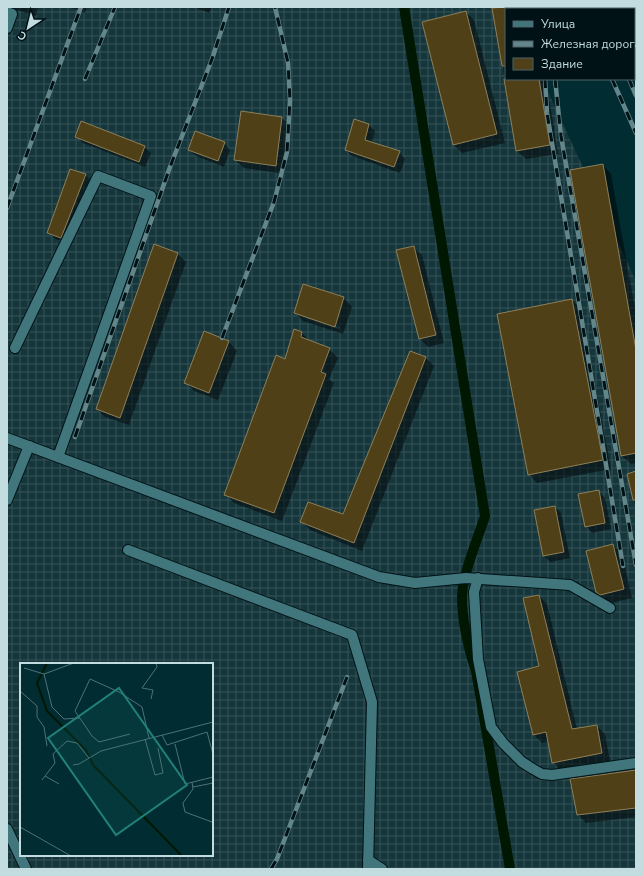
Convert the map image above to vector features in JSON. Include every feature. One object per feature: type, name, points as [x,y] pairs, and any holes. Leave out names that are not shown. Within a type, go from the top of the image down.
[{"type":"street","points":[[7,12],[12,14],[7,28]]},
{"type":"street","points":[[15,348],[98,176],[150,196],[58,457]]},
{"type":"street","points":[[7,438],[379,577],[415,583],[478,578],[570,585],[610,608]]},
{"type":"street","points":[[7,500],[29,446]]},
{"type":"street","points":[[128,550],[352,635],[372,702],[368,864],[382,869]]},
{"type":"street","points":[[478,578],[474,592],[478,659],[491,727],[503,743],[522,762],[542,774],[552,775],[636,763]]},
{"type":"street","points":[[7,829],[26,869]]},
{"type":"shaded area","points":[[7,7],[508,7],[505,8],[505,80],[542,80],[636,281],[636,869],[7,869]]},
{"type":"building","points":[[506,7],[505,66],[502,66],[492,8]]},
{"type":"building","points":[[466,11],[497,134],[453,145],[422,22]]},
{"type":"building","points":[[504,79],[539,80],[550,145],[516,151]]},
{"type":"building","points":[[241,111],[282,117],[276,166],[234,160]]},
{"type":"building","points":[[354,119],[369,124],[365,140],[400,151],[394,167],[345,150]]},
{"type":"building","points":[[81,121],[145,146],[139,162],[75,137]]},
{"type":"building","points":[[195,131],[225,142],[218,161],[188,150]]},
{"type":"building","points":[[603,164],[636,350],[636,453],[621,456],[570,170]]},
{"type":"building","points":[[70,169],[86,174],[61,238],[47,233]]},
{"type":"building","points":[[154,244],[178,253],[120,418],[96,409]]},
{"type":"building","points":[[414,246],[436,335],[419,339],[396,250]]},
{"type":"building","points":[[303,284],[344,297],[335,327],[294,313]]},
{"type":"building","points":[[572,299],[603,460],[528,475],[497,314]]},
{"type":"building","points":[[294,329],[302,332],[301,337],[330,348],[321,372],[326,374],[274,513],[224,495],[276,355],[285,359]]},
{"type":"building","points":[[204,331],[229,341],[209,393],[184,383]]},
{"type":"building","points":[[410,351],[426,357],[354,543],[300,522],[308,502],[343,514]]},
{"type":"building","points":[[636,471],[636,500],[633,500],[627,474]]},
{"type":"building","points":[[599,490],[605,523],[585,527],[578,494]]},
{"type":"building","points":[[555,506],[564,552],[543,556],[534,510]]},
{"type":"building","points":[[613,544],[624,589],[600,595],[596,592],[586,551]]},
{"type":"building","points":[[539,595],[572,729],[597,725],[602,753],[552,763],[546,732],[533,735],[517,672],[539,666],[523,598]]},
{"type":"building","points":[[636,770],[636,808],[577,815],[570,779]]},
{"type":"waterway","points":[[404,7],[485,516],[465,577],[462,606],[470,653],[476,671],[510,869]]},
{"type":"railway","points":[[7,208],[81,7]]},
{"type":"railway","points":[[85,79],[115,7]]},
{"type":"railway","points":[[75,437],[170,167],[212,59],[229,7]]},
{"type":"railway","points":[[222,338],[274,202],[287,152],[290,100],[288,63],[275,7]]},
{"type":"railway","points":[[545,80],[547,113],[623,566]]},
{"type":"railway","points":[[555,80],[561,136],[636,565]]},
{"type":"railway","points":[[612,80],[636,133]]},
{"type":"railway","points":[[629,80],[636,96]]},
{"type":"railway","points":[[271,869],[277,859],[347,677]]}]
